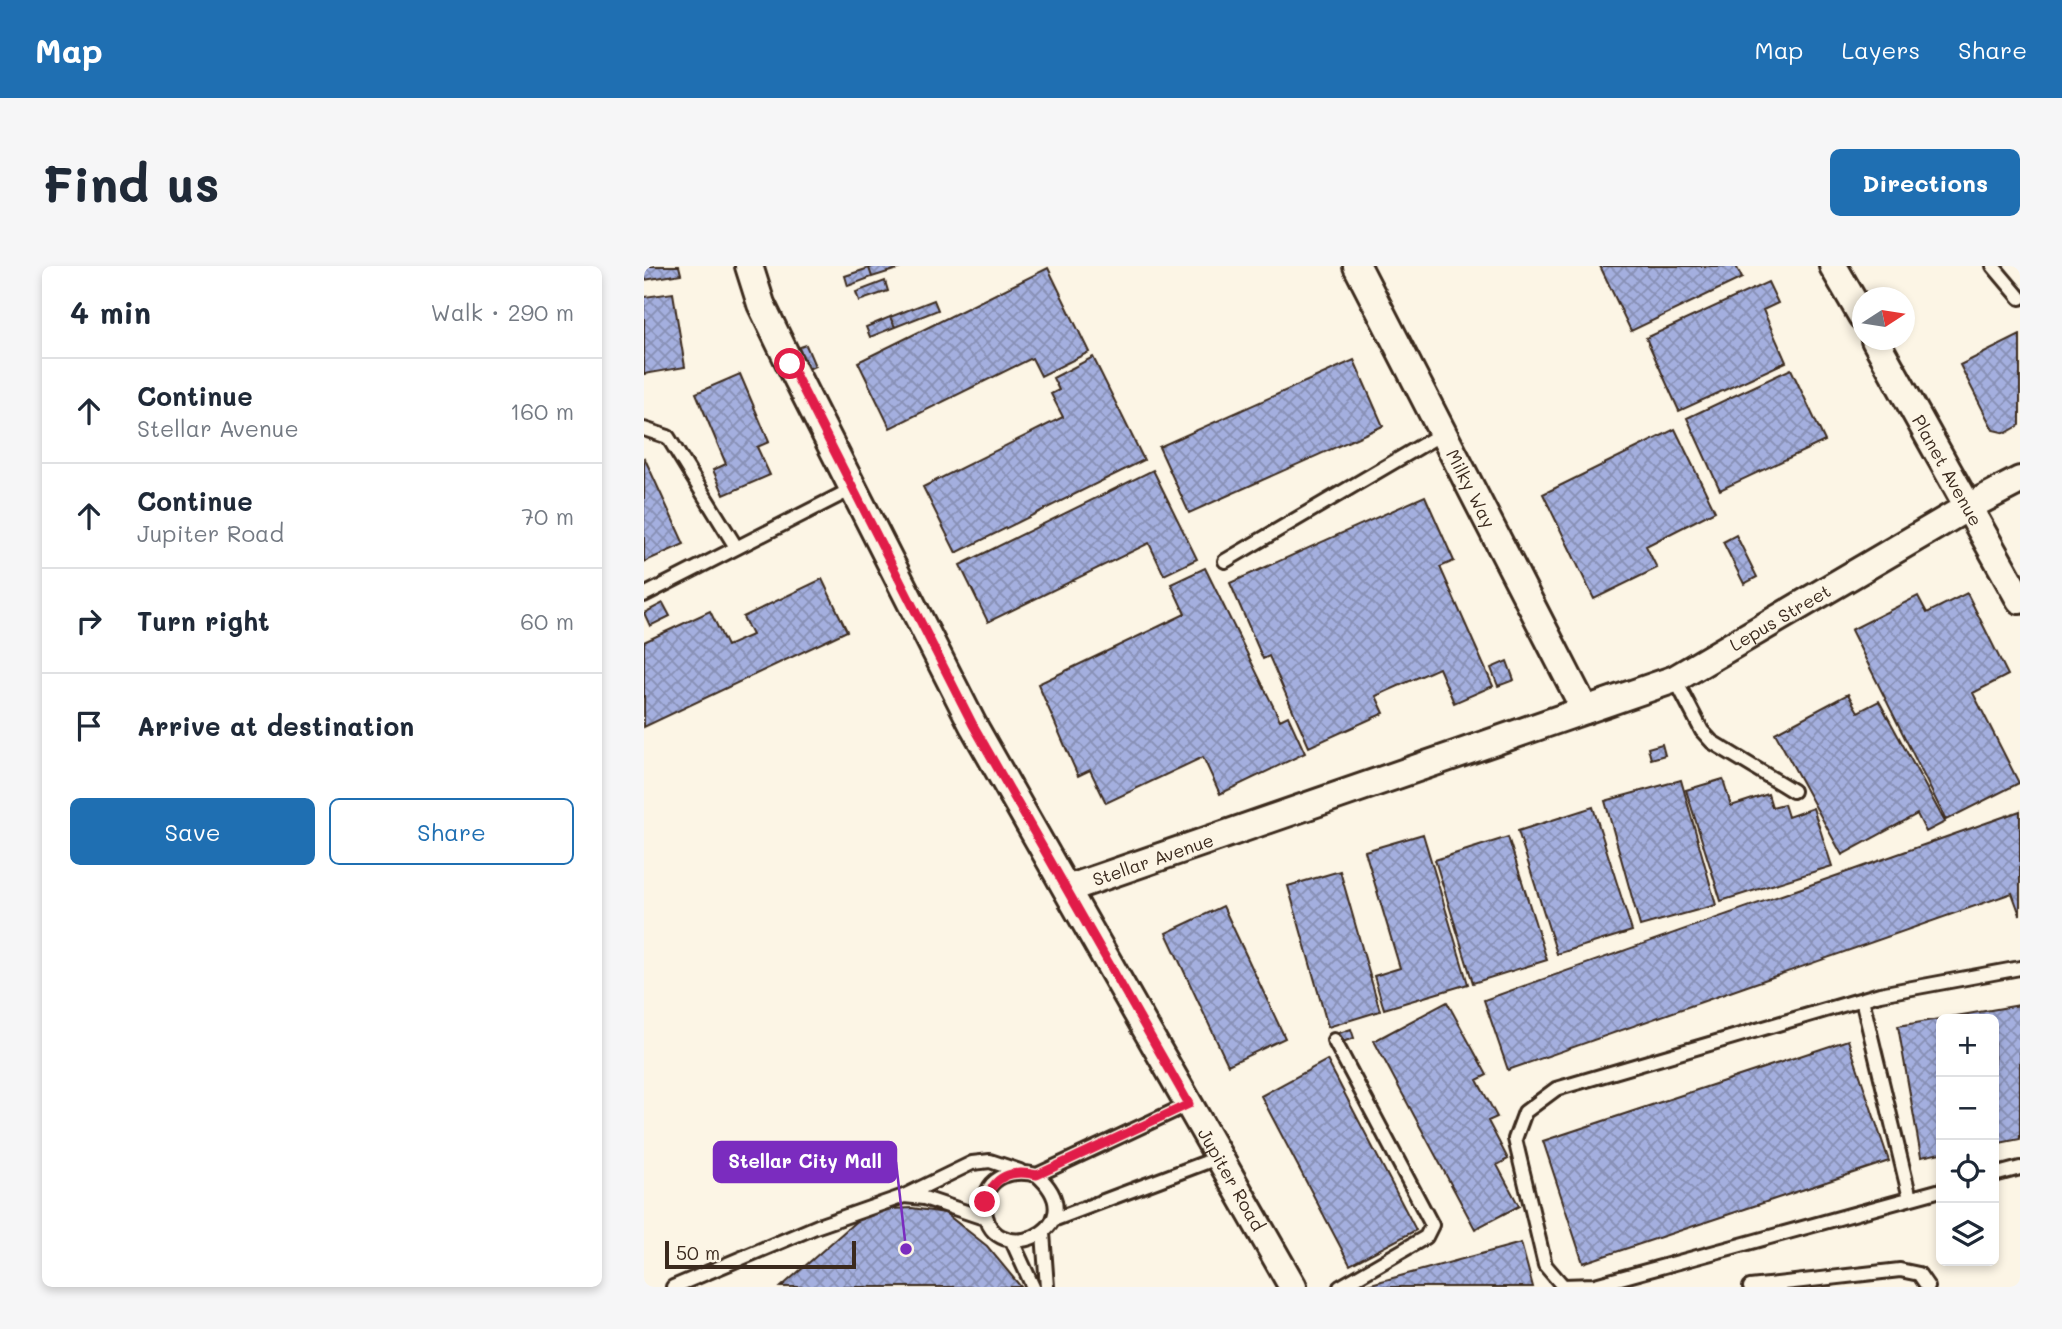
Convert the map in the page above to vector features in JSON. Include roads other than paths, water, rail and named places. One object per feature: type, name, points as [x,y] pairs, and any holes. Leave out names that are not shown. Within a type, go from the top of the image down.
[{"type":"street","points":[[749,266],[761,304],[852,489],[973,725],[1067,889]]},
{"type":"street","name":"Milky Way","points":[[1357,266],[1585,710]]},
{"type":"street","points":[[1833,266],[1852,298]]},
{"type":"street","name":"Planet Avenue","points":[[1881,350],[2020,600]]},
{"type":"street","name":"Lepus Street","points":[[1585,710],[1675,679],[1968,507],[2020,480]]},
{"type":"street","name":"Stellar Avenue","points":[[1067,889],[1585,710]]},
{"type":"street","name":"Jupiter Road","points":[[1067,889],[1293,1287]]},
{"type":"lane","points":[[1993,266],[2020,298]]},
{"type":"lane","points":[[644,429],[668,437],[736,547]]},
{"type":"lane","points":[[1225,561],[1443,433]]},
{"type":"lane","points":[[644,595],[852,489]]},
{"type":"lane","points":[[1675,679],[1702,732],[1712,742],[1793,791]]},
{"type":"lane","points":[[1936,1191],[1595,1285],[1563,1286],[1545,1265],[1515,1139],[1525,1112],[1556,1089],[1862,999],[2020,968]]},
{"type":"lane","points":[[1862,999],[1910,1198]]},
{"type":"lane","points":[[1334,1040],[1432,1225],[1426,1237],[1340,1287]]},
{"type":"lane","points":[[1037,1175],[1189,1104]]},
{"type":"lane","points":[[1053,1220],[1220,1157]]},
{"type":"lane","points":[[673,1287],[818,1226],[904,1196],[972,1163],[990,1161],[1037,1175],[1049,1187],[1055,1202],[1053,1220],[1043,1233],[1029,1241],[1012,1241],[996,1233],[987,1219],[985,1202],[991,1186],[1003,1175],[1020,1171]]},
{"type":"lane","points":[[1999,1174],[2020,1168]]},
{"type":"lane","points":[[904,1196],[923,1198],[987,1219]]},
{"type":"lane","points":[[1043,1233],[1046,1287]]},
{"type":"lane","points":[[1012,1241],[1033,1287]]},
{"type":"lane","points":[[1750,1287],[1900,1270],[1919,1274],[1928,1287]]},
{"type":"place","name":"Stellar City Mall","points":[[906,1249]]}]
